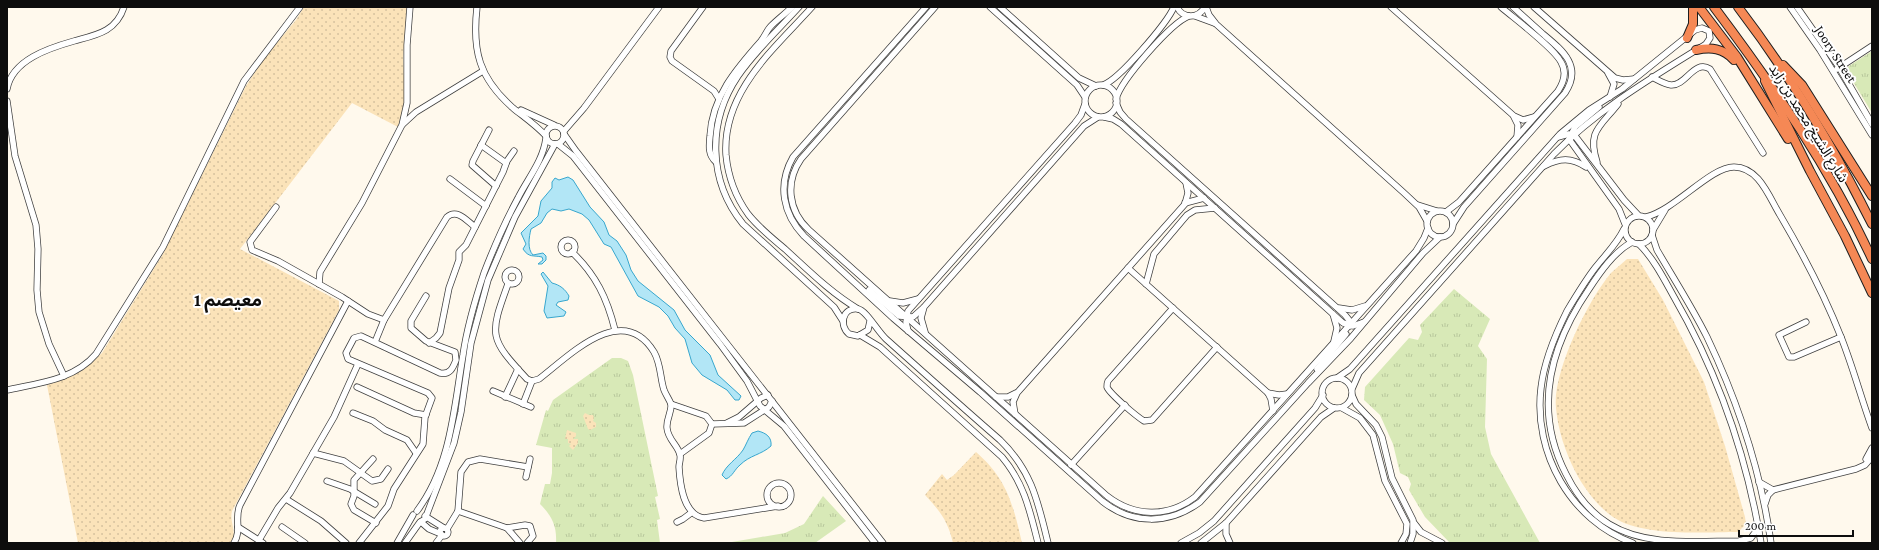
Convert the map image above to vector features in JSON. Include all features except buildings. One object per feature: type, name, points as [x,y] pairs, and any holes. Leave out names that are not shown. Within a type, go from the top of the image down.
[{"type":"highway","points":[[1687,38],[1694,24],[1693,7]]},
{"type":"highway","points":[[1699,7],[1755,86],[1810,171]]},
{"type":"highway","name":"شارع الشيخ محمد بن زايد","points":[[1714,7],[1756,62],[1782,100],[1820,162],[1872,259]]},
{"type":"highway","name":"شارع الشيخ محمد بن زايد","points":[[1738,7],[1772,54],[1838,161],[1872,224]]},
{"type":"highway","points":[[1696,50],[1710,48],[1723,51],[1731,56],[1755,86]]},
{"type":"highway","points":[[1772,54],[1802,85],[1872,196]]},
{"type":"highway","points":[[1756,62],[1810,171],[1845,236],[1872,293]]},
{"type":"street","points":[[7,89],[13,74],[22,65],[55,47],[106,31],[116,23],[124,7]]},
{"type":"street","points":[[7,390],[64,376],[81,368],[96,354],[149,272],[163,247],[241,86],[254,65],[300,7]]},
{"type":"street","points":[[319,284],[320,272],[362,204],[402,125],[406,108],[407,45],[410,7]]},
{"type":"street","points":[[477,7],[476,46],[483,71],[496,91],[546,137],[550,143],[557,144],[566,149],[720,344],[747,381],[758,402],[784,426],[875,543]]},
{"type":"street","points":[[406,543],[425,516],[454,443],[460,417],[472,337],[488,280],[512,224],[550,154],[557,144],[563,140],[564,132],[584,108],[659,7]]},
{"type":"street","points":[[703,7],[669,55],[672,60],[714,91],[719,99]]},
{"type":"street","points":[[716,162],[711,156],[709,150],[711,123],[719,99],[734,73],[771,26],[782,18],[792,7]]},
{"type":"street","points":[[799,7],[739,75],[726,97],[719,117],[716,139],[716,162],[723,191],[740,220],[755,236],[834,307],[843,321],[846,332],[853,335],[860,335],[880,347],[994,453],[1008,464],[1023,488],[1038,543]]},
{"type":"street","points":[[812,7],[755,72],[740,94],[729,122],[726,141],[727,160],[734,189],[754,222],[838,296],[867,314],[870,321],[886,340],[995,432],[1017,458],[1029,478],[1038,500],[1048,543]]},
{"type":"street","points":[[935,7],[804,154],[796,168],[791,183],[792,204],[801,222],[1071,465],[1107,496],[1126,508],[1147,513],[1169,510],[1189,501],[1201,492],[1287,394],[1350,326],[1418,247],[1428,228]]},
{"type":"street","points":[[990,7],[1077,85],[1091,113],[1101,117],[1113,119],[1121,124],[1343,323],[1350,326],[1356,326],[1367,321]]},
{"type":"street","points":[[1000,7],[1079,78],[1096,86],[1103,86],[1112,90],[1120,112],[1126,119],[1347,317],[1350,326],[1347,334],[1308,382]]},
{"type":"street","points":[[1103,86],[1118,76],[1165,23],[1175,7],[1181,13],[1216,24]]},
{"type":"street","points":[[849,276],[897,314],[906,317],[915,316],[1084,126],[1111,113],[1123,83],[1173,26],[1206,7],[1209,15],[1216,24],[1416,203],[1427,221],[1428,228],[1431,233],[1440,237]]},
{"type":"street","points":[[1391,7],[1514,116],[1526,120],[1536,116]]},
{"type":"street","points":[[1446,212],[1459,202],[1536,116],[1561,87],[1564,77],[1563,67],[1555,54],[1502,7]]},
{"type":"street","points":[[925,8],[799,149],[786,172],[784,182],[784,198],[788,214],[793,223],[804,236],[909,332],[980,392],[1102,501],[1121,513],[1143,520],[1158,520],[1173,517],[1187,511],[1200,502],[1308,382],[1367,321],[1423,253],[1440,237],[1448,234],[1464,207],[1565,93],[1571,81],[1571,68],[1564,53],[1512,7]]},
{"type":"street","points":[[1534,7],[1608,73],[1620,80],[1635,79]]},
{"type":"street","name":"Joory Street","points":[[1790,7],[1836,69],[1872,135]]},
{"type":"street","name":"Joory Street","points":[[1798,7],[1872,124]]},
{"type":"street","points":[[1342,408],[1349,403],[1360,373],[1571,136],[1652,77],[1710,41],[1709,31],[1700,28],[1609,98],[1575,127],[1571,136]]},
{"type":"street","points":[[1836,69],[1872,46]]},
{"type":"street","points":[[1652,77],[1674,85],[1698,68],[1705,67],[1710,69],[1763,153]]},
{"type":"street","points":[[402,125],[416,112],[483,71]]},
{"type":"street","points":[[1181,543],[1199,533],[1212,519],[1317,405],[1323,395],[1325,385],[1330,380],[1337,378],[1350,369],[1556,138],[1589,110],[1609,98],[1614,84],[1608,73]]},
{"type":"street","points":[[909,332],[906,324],[908,311],[1075,123],[1081,115],[1089,90],[1096,86]]},
{"type":"street","points":[[714,91],[724,89]]},
{"type":"street","points":[[1598,165],[1593,149],[1594,134],[1598,125],[1622,98]]},
{"type":"street","points":[[7,101],[15,156],[36,225],[38,249],[37,290],[39,312],[49,344],[64,376]]},
{"type":"street","points":[[510,104],[558,126],[564,132],[576,152],[883,543]]},
{"type":"street","points":[[406,108],[416,112]]},
{"type":"street","points":[[1514,116],[1518,125],[1516,138]]},
{"type":"street","points":[[711,123],[719,117]]},
{"type":"street","points":[[398,543],[429,491],[449,437],[466,340],[483,278],[510,212],[540,160],[548,129],[554,125]]},
{"type":"street","points":[[489,130],[473,161],[473,167],[496,186]]},
{"type":"street","points":[[1556,138],[1571,136]]},
{"type":"street","points":[[1571,136],[1598,165],[1624,200],[1638,215]]},
{"type":"street","points":[[1571,136],[1590,169],[1619,209],[1625,226],[1627,238],[1632,242],[1639,244],[1646,242],[1665,209]]},
{"type":"street","points":[[481,145],[506,163]]},
{"type":"street","points":[[550,154],[556,150],[566,149]]},
{"type":"street","points":[[443,348],[439,335],[450,288],[459,260],[459,252],[464,247],[475,227],[506,163],[514,151]]},
{"type":"street","points":[[1541,168],[1556,160],[1566,159],[1577,161],[1590,169]]},
{"type":"street","points":[[1646,217],[1665,209],[1720,171],[1736,167],[1750,172],[1761,184],[1803,254],[1823,295],[1841,337],[1872,429]]},
{"type":"street","points":[[450,179],[486,206]]},
{"type":"street","points":[[1015,414],[1013,402],[1017,393],[1185,204],[1188,193],[1186,182]]},
{"type":"street","points":[[1185,204],[1204,198]]},
{"type":"street","points":[[1416,203],[1437,211],[1446,212],[1451,217],[1453,224]]},
{"type":"street","points":[[276,207],[251,240],[250,248],[253,251],[278,261],[368,314],[384,320]]},
{"type":"street","points":[[1146,284],[1151,261],[1156,250],[1187,215],[1195,210],[1215,208]]},
{"type":"street","points":[[1427,221],[1432,213],[1437,211]]},
{"type":"street","points":[[374,342],[384,320],[449,216],[458,214],[475,227]]},
{"type":"street","points":[[1633,543],[1616,536],[1599,526],[1573,501],[1560,480],[1550,457],[1543,433],[1540,408],[1543,378],[1559,328],[1584,283],[1616,243],[1625,226],[1632,217],[1638,215],[1646,217],[1652,224],[1652,232],[1657,250],[1693,310],[1719,364],[1738,414],[1759,482],[1771,543]]},
{"type":"street","points":[[1632,242],[1621,250],[1608,264],[1588,291],[1569,323],[1556,358],[1548,387],[1547,412],[1553,443],[1560,463],[1576,492],[1591,510],[1608,524],[1629,533],[1643,537],[1670,540],[1739,541],[1751,538],[1758,528]]},
{"type":"street","points":[[1639,244],[1649,256],[1678,304],[1716,382],[1738,444],[1755,505],[1761,543]]},
{"type":"street","points":[[572,252],[590,271],[600,285],[607,301],[615,330]]},
{"type":"street","points":[[1128,268],[1268,393],[1273,410]]},
{"type":"street","points":[[508,284],[499,310],[494,333],[499,347],[527,379],[532,381],[539,379],[591,339],[602,333],[615,330],[637,336],[650,347],[658,362],[664,390],[671,404],[667,424],[668,433],[671,442],[680,454],[679,469],[686,504],[691,513],[704,518],[778,506],[786,504],[790,499],[790,490],[786,485],[777,483],[768,491],[768,497],[772,504],[778,506]]},
{"type":"street","points":[[359,543],[388,506],[394,489],[404,475],[424,440],[426,415],[432,400],[430,394],[358,364],[348,359],[346,356],[354,339],[361,336],[425,367],[445,373],[453,368],[457,357],[453,351],[429,343],[415,333],[410,325],[426,296]]},
{"type":"street","points":[[886,299],[903,303],[920,298]]},
{"type":"street","points":[[234,543],[237,536],[237,517],[240,505],[348,301]]},
{"type":"street","points":[[1337,307],[1352,310],[1367,305]]},
{"type":"street","points":[[924,307],[922,322],[926,334]]},
{"type":"street","points":[[1173,308],[1108,381],[1109,390],[1125,405],[1144,421],[1152,420],[1217,347]]},
{"type":"street","points":[[843,321],[847,313],[852,309],[858,309]]},
{"type":"street","points":[[1332,312],[1337,328],[1334,342]]},
{"type":"street","points":[[860,335],[868,330],[870,321]]},
{"type":"street","points":[[1806,322],[1779,335],[1789,357],[1794,357],[1841,337]]},
{"type":"street","points":[[429,343],[439,335]]},
{"type":"street","points":[[238,527],[261,541],[336,412],[358,364]]},
{"type":"street","points":[[505,397],[518,369]]},
{"type":"street","points":[[1337,378],[1348,382],[1356,404],[1373,422],[1380,433],[1392,478],[1411,514],[1414,523],[1418,529],[1442,543]]},
{"type":"street","points":[[523,404],[532,381]]},
{"type":"street","points":[[357,387],[410,411],[426,415]]},
{"type":"street","points":[[493,391],[531,407]]},
{"type":"street","points":[[995,396],[1008,397],[1017,393]]},
{"type":"street","points":[[1268,393],[1280,395],[1287,394]]},
{"type":"street","points":[[727,424],[768,395]]},
{"type":"street","points":[[1323,395],[1326,403],[1334,408],[1342,408],[1356,414],[1371,431],[1388,488],[1406,520],[1406,534],[1401,543]]},
{"type":"street","points":[[712,424],[740,424],[750,420],[769,407],[772,400]]},
{"type":"street","points":[[671,404],[706,416],[712,424]]},
{"type":"street","points":[[1071,465],[1125,405]]},
{"type":"street","points":[[1201,543],[1226,523],[1321,417],[1334,408]]},
{"type":"street","points":[[353,413],[373,421],[385,430],[407,440],[416,453]]},
{"type":"street","points":[[744,413],[745,419],[750,420]]},
{"type":"street","points":[[680,454],[709,433],[712,424]]},
{"type":"street","points":[[1848,471],[1863,462],[1872,448]]},
{"type":"street","points":[[313,453],[340,460],[370,480],[376,481],[380,479],[388,470]]},
{"type":"street","points":[[1764,505],[1766,498],[1773,490],[1862,467],[1872,458]]},
{"type":"street","points":[[446,528],[458,512],[461,475],[468,462],[480,459],[528,467]]},
{"type":"street","points":[[526,477],[530,459]]},
{"type":"street","points":[[373,460],[360,472],[353,482],[351,504],[353,509],[376,523]]},
{"type":"street","points":[[327,481],[353,491],[375,504]]},
{"type":"street","points":[[1759,482],[1773,490]]},
{"type":"street","points":[[758,509],[764,504],[768,497]]},
{"type":"street","points":[[286,499],[321,521],[346,543]]},
{"type":"street","points":[[421,510],[425,516],[446,528],[448,534],[441,535],[421,522],[414,520],[415,513],[421,510]]},
{"type":"street","points":[[458,512],[507,528],[525,525],[530,526],[533,536],[527,543]]},
{"type":"street","points":[[677,522],[683,520],[691,513]]},
{"type":"street","points":[[434,531],[437,528],[438,523]]},
{"type":"street","points":[[1226,523],[1226,534],[1230,543]]},
{"type":"street","points":[[1410,543],[1414,523]]},
{"type":"street","points":[[282,527],[305,543]]},
{"type":"street","points":[[507,528],[520,543]]},
{"type":"street","points":[[1406,534],[1428,535]]},
{"type":"street","points":[[436,543],[441,535]]},
{"type":"green space","points":[[1872,51],[1872,113],[1846,68]]},
{"type":"green space","points":[[1454,289],[1490,319],[1478,346],[1487,359],[1485,427],[1491,454],[1540,543],[1449,542],[1425,517],[1409,490],[1411,484],[1408,477],[1400,473],[1393,444],[1380,415],[1364,400],[1365,387],[1409,338],[1418,340],[1422,332],[1420,325]]},
{"type":"green space","points":[[612,358],[621,358],[628,361],[633,375],[658,496],[655,497],[660,519],[657,520],[660,543],[556,543],[555,526],[551,517],[540,504],[545,484],[550,484],[552,473],[552,448],[536,445],[546,410],[548,411],[553,400]]},
{"type":"green space","points":[[823,496],[846,521],[815,543],[726,543],[785,533],[804,524]]},
{"type":"sand","points":[[304,7],[407,7],[403,57],[405,101],[398,127],[352,103],[240,249],[339,301],[339,310],[232,511],[231,515],[234,535],[231,543],[78,543],[47,385],[83,370],[102,353],[163,254],[246,86],[265,57],[296,20]]},
{"type":"sand","points":[[1627,259],[1638,259],[1663,300],[1704,382],[1725,446],[1745,517],[1746,524],[1738,532],[1691,533],[1656,531],[1625,523],[1607,513],[1596,502],[1575,471],[1568,456],[1560,432],[1556,408],[1556,393],[1560,376],[1573,338],[1582,318],[1611,273]]},
{"type":"sand","points":[[585,413],[593,415],[593,421],[596,423],[596,427],[590,430],[588,429],[583,416]]},
{"type":"sand","points":[[567,430],[576,433],[576,436],[573,439],[578,439],[578,443],[573,450],[569,446],[571,444],[568,443],[568,439],[565,439]]},
{"type":"sand","points":[[976,452],[987,462],[1002,482],[1012,504],[1022,543],[953,543],[949,528],[943,517],[925,495],[942,474],[947,480],[954,475]]},
{"type":"water","points":[[568,177],[573,180],[590,207],[604,222],[609,235],[617,241],[626,255],[631,270],[638,281],[674,310],[685,330],[710,355],[718,375],[741,396],[739,400],[735,400],[727,390],[702,375],[692,363],[685,339],[675,328],[668,316],[659,307],[638,296],[611,247],[604,244],[589,220],[582,214],[569,209],[561,211],[552,209],[547,213],[541,223],[531,229],[529,239],[530,250],[533,255],[543,253],[546,256],[546,260],[542,264],[538,264],[543,260],[542,257],[531,256],[525,252],[523,249],[526,244],[521,233],[538,216],[541,201],[552,188],[552,182],[555,178],[559,180]]},
{"type":"water","points":[[543,272],[552,283],[566,291],[569,296],[568,300],[558,302],[556,305],[566,312],[564,316],[547,318],[544,311],[548,286],[541,274]]},
{"type":"water","points":[[758,431],[768,436],[771,440],[771,446],[744,462],[726,479],[722,475],[724,471],[743,450],[752,433]]},
{"type":"district","name":"معيصم 1","points":[[228,300]]}]
